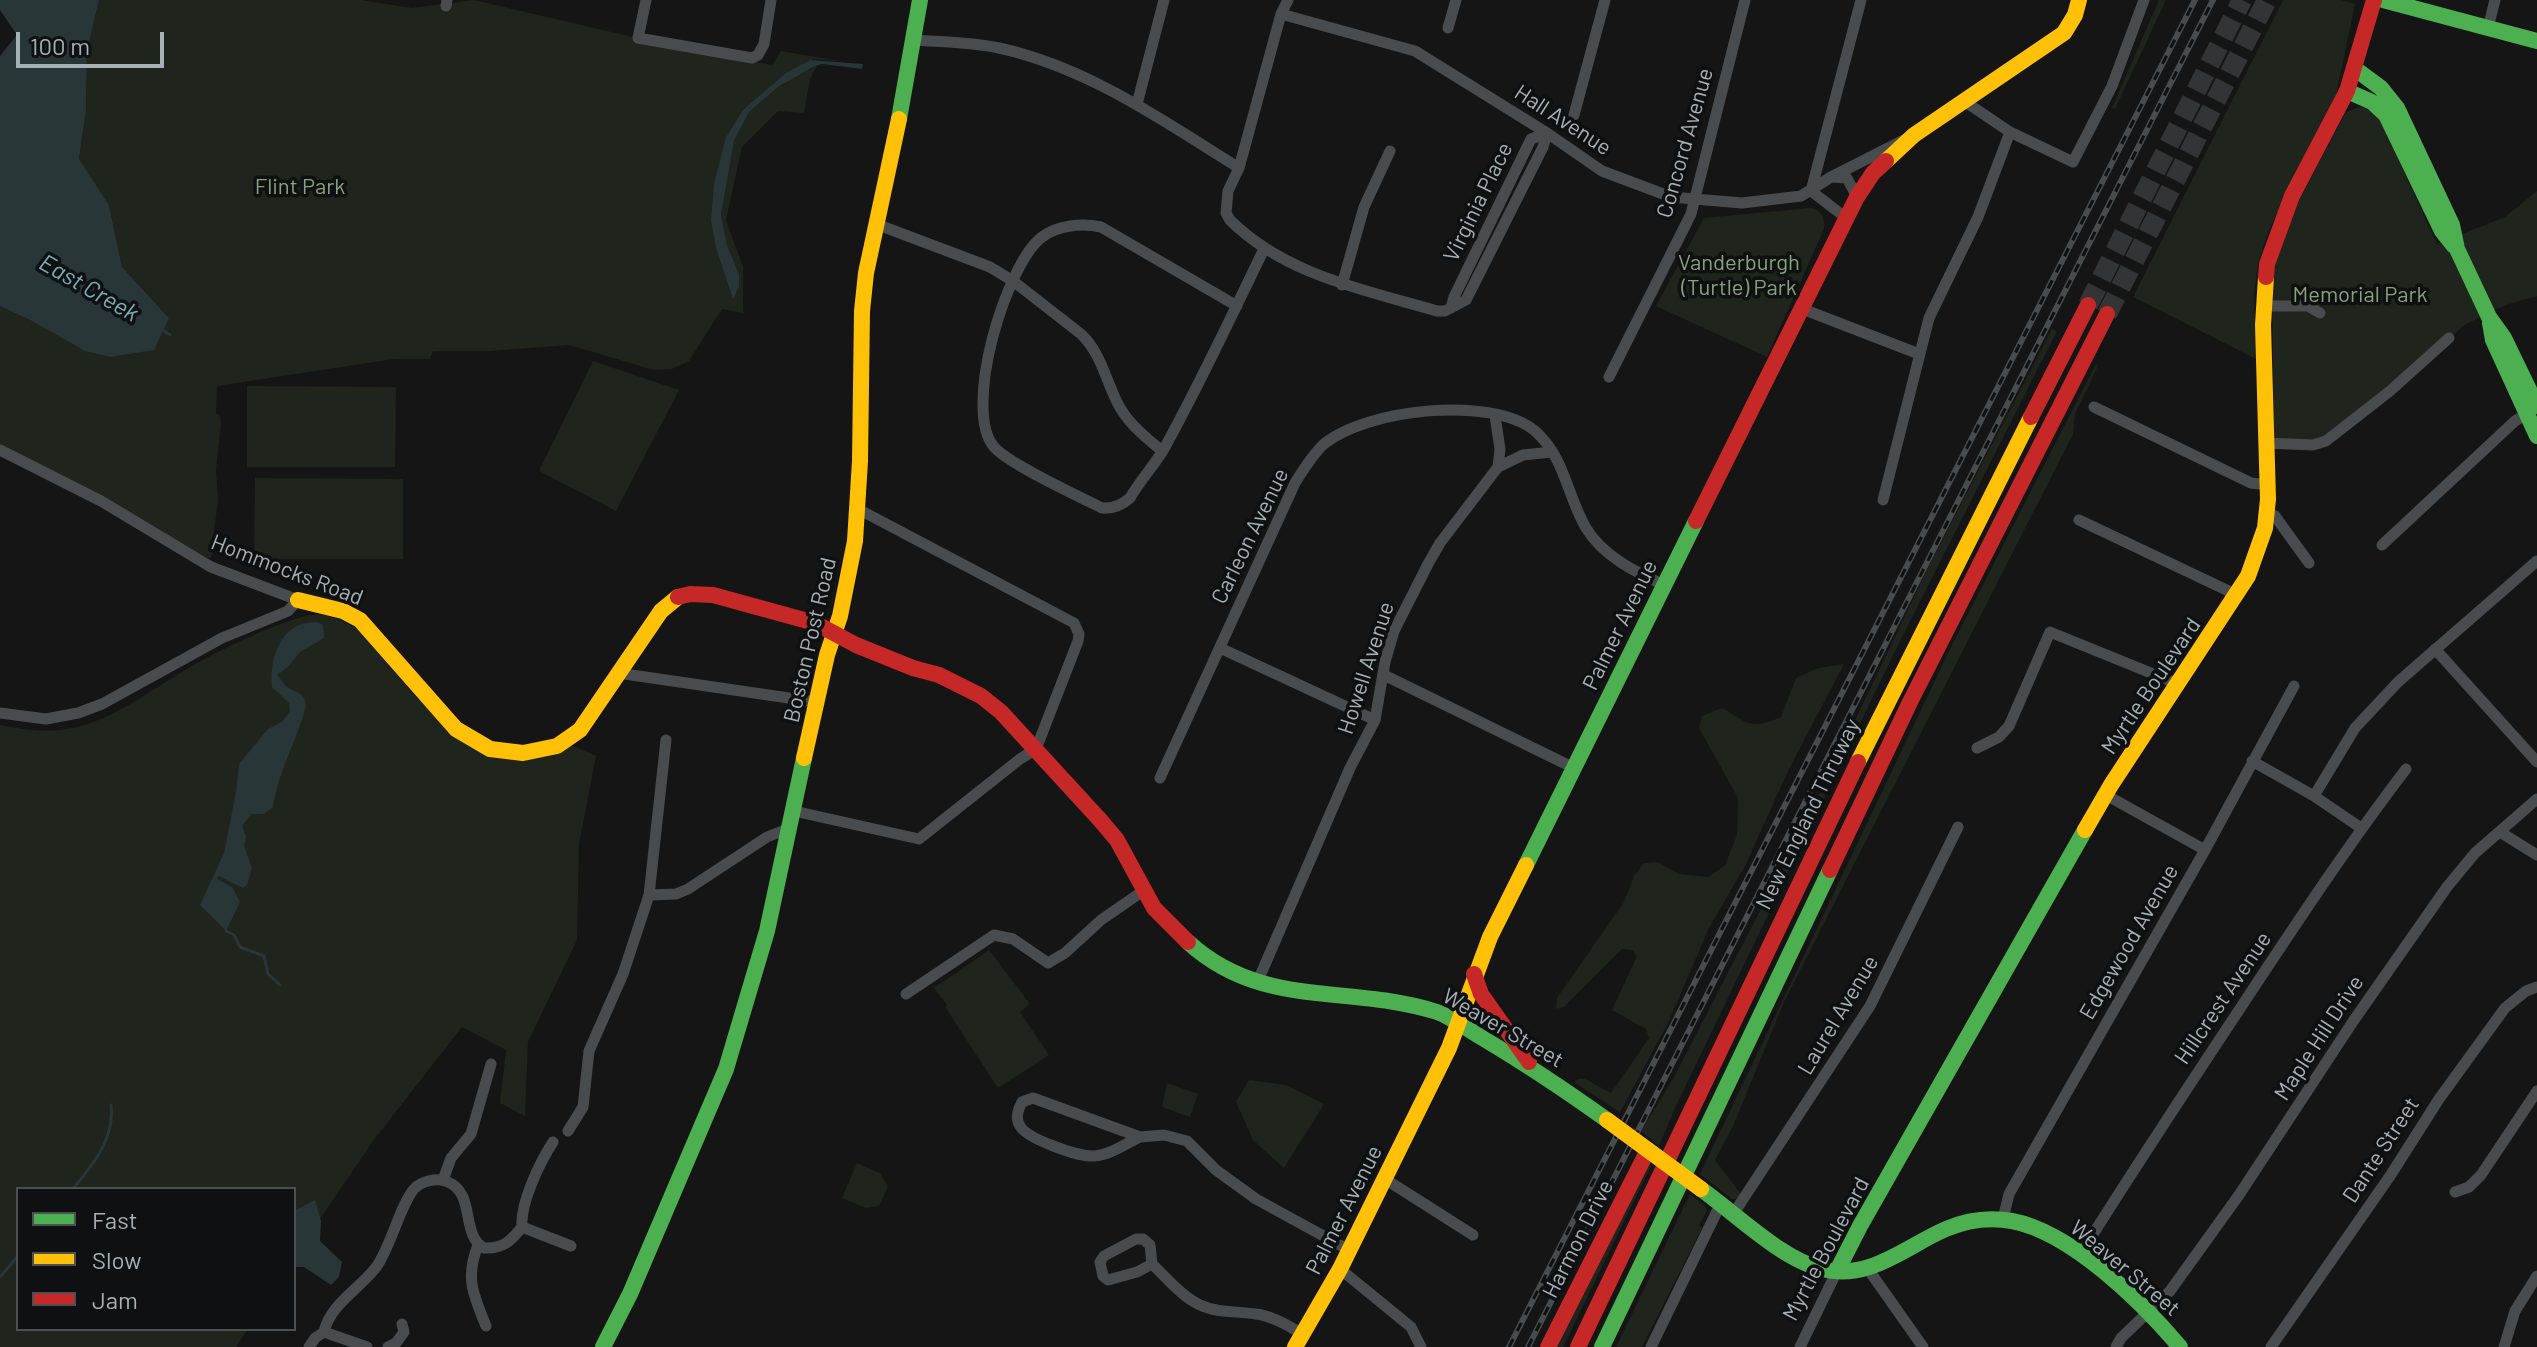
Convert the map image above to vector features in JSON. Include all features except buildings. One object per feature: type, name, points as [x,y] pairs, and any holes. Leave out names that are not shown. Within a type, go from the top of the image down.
[{"type":"main road","name":"Boston Post Road","points":[[603,1347],[726,1069],[759,963],[855,541],[862,311],[866,273],[896,137],[920,0]]},
{"type":"main road","name":"Palmer Avenue","points":[[1298,1341],[1340,1269],[1449,1048],[1474,974],[1845,217],[1873,173],[1914,135],[2064,33],[2075,15],[2079,0]]},
{"type":"main road","name":"Myrtle Boulevard","points":[[1837,1271],[2106,795],[2237,595],[2256,558],[2265,528],[2268,485],[2263,306],[2265,276],[2271,248],[2292,196],[2347,91],[2374,0]]},
{"type":"main road","points":[[2383,0],[2537,41]]},
{"type":"main road","points":[[2354,68],[2381,88],[2397,108],[2452,225],[2457,249],[2489,317],[2504,338],[2533,409],[2537,436]]},
{"type":"main road","points":[[2347,91],[2372,102],[2386,115],[2442,231],[2457,249]]},
{"type":"main road","name":"New England Thruway","points":[[1578,1347],[1894,687],[2088,305]]},
{"type":"main road","name":"New England Thruway","points":[[1602,1347],[1905,713],[2107,314]]},
{"type":"main road","name":"Hommocks Road","points":[[298,600],[343,611],[360,620],[456,729],[490,749],[506,752],[539,751],[557,746],[580,730],[661,611],[676,597],[687,594],[713,595],[815,623],[834,633]]},
{"type":"main road","name":"Weaver Street","points":[[834,633],[913,668],[939,675],[972,691],[1001,712],[1117,840],[1154,908],[1211,960],[1257,983],[1320,995],[1393,1001],[1440,1013],[1535,1069],[1607,1120],[1646,1154],[1793,1255],[1821,1268],[1837,1271],[1868,1269],[1949,1228],[2003,1219],[2049,1233],[2080,1255],[2148,1311],[2180,1347]]},
{"type":"main road","points":[[1474,974],[1481,994],[1535,1069]]},
{"type":"main road","name":"Harmon Drive","points":[[1548,1347],[1646,1154]]},
{"type":"street","points":[[646,0],[638,38],[752,58],[758,55],[764,44],[771,0]]},
{"type":"street","points":[[1137,104],[1164,0]]},
{"type":"street","points":[[1280,0],[1281,14]]},
{"type":"street","points":[[1288,0],[1281,14],[1239,168],[1228,191],[1226,213],[1237,227],[1264,249],[1342,285],[1364,207],[1390,151]]},
{"type":"street","points":[[1448,28],[1456,0]]},
{"type":"street","points":[[1574,115],[1605,0]]},
{"type":"street","name":"Concord Avenue","points":[[1609,377],[1691,214],[1745,0]]},
{"type":"street","points":[[1845,217],[1811,191],[1861,0]]},
{"type":"street","points":[[1964,101],[2010,132],[2073,162],[2112,86],[2144,0]]},
{"type":"street","points":[[2488,28],[2495,0]]},
{"type":"street","name":"Hall Avenue","points":[[1281,14],[1415,51],[1602,171],[1660,194],[1692,201],[1764,202],[1801,196],[1831,177],[1914,135]]},
{"type":"street","points":[[913,40],[967,43],[1021,53],[1074,73],[1137,104],[1239,168]]},
{"type":"street","points":[[1883,500],[1929,318],[1978,217],[2010,132]]},
{"type":"street","name":"Virginia Place","points":[[1342,285],[1437,311],[1466,300],[1543,147],[1547,133]]},
{"type":"street","points":[[1831,177],[1847,178],[1857,197]]},
{"type":"street","points":[[1237,306],[1101,227],[1085,223],[1042,237],[1013,281],[993,333],[984,376],[983,422],[993,447],[1102,508],[1118,506],[1130,498],[1162,451],[1237,306],[1264,249]]},
{"type":"street","points":[[876,224],[990,267],[1013,281],[1088,341],[1125,417],[1162,451]]},
{"type":"street","points":[[2263,306],[2308,306],[2320,313]]},
{"type":"street","points":[[1800,308],[1919,354]]},
{"type":"street","points":[[2266,443],[2313,445],[2326,441],[2390,391],[2449,338]]},
{"type":"street","points":[[2094,407],[2251,483],[2268,485]]},
{"type":"street","points":[[2382,545],[2533,409]]},
{"type":"street","name":"Carleon Avenue","points":[[1160,778],[1295,483],[1324,444],[1347,430],[1407,411],[1464,411],[1508,418],[1533,430],[1565,473],[1583,522],[1596,542],[1617,560],[1664,585]]},
{"type":"street","points":[[1495,416],[1500,449],[1498,467]]},
{"type":"street","name":"Hommocks Road","points":[[0,450],[101,501],[211,567],[298,600]]},
{"type":"street","points":[[1498,467],[1523,455],[1552,452]]},
{"type":"street","name":"Howell Avenue","points":[[1257,983],[1350,768],[1375,720],[1394,631],[1440,543],[1498,467]]},
{"type":"street","points":[[794,811],[919,839],[1036,749],[1078,641],[1079,634],[1074,623],[858,509]]},
{"type":"street","points":[[2267,513],[2275,516],[2309,563]]},
{"type":"street","points":[[2079,520],[2237,595]]},
{"type":"street","points":[[2314,796],[2355,728],[2398,682],[2537,561]]},
{"type":"street","points":[[0,713],[46,719],[78,713],[102,704],[222,638],[288,611],[298,600]]},
{"type":"street","points":[[1977,748],[2007,729],[2050,632],[2178,684]]},
{"type":"street","points":[[1220,648],[1375,720]]},
{"type":"street","points":[[2435,649],[2537,762]]},
{"type":"street","points":[[618,673],[816,702]]},
{"type":"street","points":[[1384,675],[1574,768]]},
{"type":"street","name":"Edgewood Avenue","points":[[2003,1219],[2009,1194],[2016,1181],[2205,850],[2294,686]]},
{"type":"street","points":[[568,1131],[583,1107],[589,1051],[623,974],[649,895],[666,740]]},
{"type":"street","points":[[2252,761],[2314,796],[2361,828]]},
{"type":"street","name":"Hillcrest Avenue","points":[[2080,1255],[2136,1165],[2361,828],[2406,769]]},
{"type":"street","points":[[2106,795],[2205,850]]},
{"type":"street","name":"Maple Hill Drive","points":[[2116,1347],[2121,1338],[2170,1291],[2239,1195],[2354,1020],[2447,887],[2475,853],[2537,799]]},
{"type":"street","name":"Laurel Avenue","points":[[1728,1208],[1870,1006],[1958,827]]},
{"type":"street","points":[[649,895],[676,894],[688,889],[767,837],[790,828]]},
{"type":"street","points":[[2500,832],[2537,855]]},
{"type":"street","points":[[906,994],[994,935],[1013,938],[1045,962],[1054,960],[1101,920],[1143,891]]},
{"type":"street","name":"Dante Street","points":[[2271,1347],[2497,1019],[2514,999],[2537,987]]},
{"type":"street","points":[[443,1180],[451,1158],[471,1134],[491,1064]]},
{"type":"street","points":[[2455,1192],[2469,1187],[2481,1175],[2537,1091]]},
{"type":"street","points":[[1140,1137],[1033,1098],[1022,1102],[1018,1111],[1020,1128],[1027,1134],[1081,1155],[1105,1154],[1140,1137],[1164,1135],[1187,1141],[1216,1170],[1256,1199],[1349,1250]]},
{"type":"street","points":[[309,1347],[324,1332],[326,1321],[333,1312],[374,1269],[388,1248],[415,1188],[432,1180],[443,1180],[458,1188],[472,1238],[484,1248],[500,1247],[508,1243],[522,1227],[521,1218],[537,1173],[553,1142]]},
{"type":"street","points":[[1385,1179],[1473,1235]]},
{"type":"street","points":[[1651,1347],[1728,1208]]},
{"type":"street","points":[[522,1227],[571,1246]]},
{"type":"street","points":[[1152,1264],[1108,1280],[1099,1268],[1104,1256],[1136,1239],[1143,1239],[1150,1245],[1152,1264],[1186,1297],[1217,1310],[1259,1314],[1291,1327],[1298,1341]]},
{"type":"street","points":[[478,1245],[470,1278],[472,1292],[486,1326]]},
{"type":"street","points":[[1340,1269],[1411,1327],[1421,1347]]},
{"type":"street","points":[[1868,1269],[1923,1347]]},
{"type":"street","name":"Myrtle Boulevard","points":[[1800,1347],[1837,1271]]},
{"type":"street","points":[[2504,1347],[2515,1311],[2537,1276]]},
{"type":"street","points":[[388,1347],[402,1337],[402,1324]]},
{"type":"street","points":[[324,1332],[367,1347]]},
{"type":"green space","name":"Flint Park","points":[[99,0],[361,0],[412,8],[474,0],[772,65],[781,51],[845,62],[813,59],[801,65],[743,110],[726,137],[716,248],[733,298],[739,274],[727,245],[721,215],[733,140],[749,112],[778,87],[818,66],[810,79],[804,113],[778,111],[742,147],[726,220],[743,267],[743,313],[722,309],[689,361],[672,369],[654,370],[569,345],[489,351],[433,351],[430,359],[394,359],[217,386],[216,413],[220,415],[221,423],[216,470],[218,501],[213,539],[215,548],[210,559],[0,448],[0,306],[34,322],[169,318],[122,267],[109,205],[79,160],[86,110],[87,51]]},
{"type":"green space","points":[[2159,0],[2166,0],[2115,109],[2112,108]]},
{"type":"green space","points":[[2283,0],[2341,0],[2355,4],[2336,95],[2269,230],[2258,263],[2254,295],[2256,359],[2133,297]]},
{"type":"green space","name":"Memorial Park","points":[[2363,106],[2379,118],[2437,244],[2505,217],[2537,191],[2537,296],[2506,305],[2466,324],[2326,441],[2274,444],[2272,275],[2299,201],[2346,112]]},
{"type":"green space","name":"Vanderburgh (Turtle) Park","points":[[1810,208],[1822,216],[1824,229],[1767,357],[1656,306],[1704,218]]},
{"type":"green space","points":[[2052,329],[2057,331],[1895,651],[1659,1146],[1641,1131],[1673,1079],[1807,820],[1930,564]]},
{"type":"green space","points":[[593,361],[679,390],[616,511],[539,471]]},
{"type":"green space","points":[[2096,364],[2098,366],[2075,414],[2073,434],[1784,1002],[1733,1126],[1715,1160],[1741,1194],[1732,1199],[1700,1174],[1950,649]]},
{"type":"green space","points":[[247,386],[396,387],[395,467],[247,467]]},
{"type":"green space","points":[[255,478],[403,479],[403,559],[254,559]]},
{"type":"green space","points":[[324,615],[358,630],[416,697],[454,735],[489,755],[569,744],[596,756],[579,844],[577,940],[528,1042],[525,1116],[500,1103],[506,1050],[462,1027],[373,1141],[296,1254],[296,1187],[16,1187],[16,1331],[247,1331],[236,1347],[0,1347],[0,725],[53,731],[96,721],[219,652],[295,619]]},
{"type":"green space","points":[[1844,664],[1788,771],[1746,864],[1709,928],[1668,1023],[1620,1112],[1574,1082],[1585,1079],[1611,1093],[1649,1038],[1646,1029],[1612,1010],[1637,956],[1632,950],[1622,949],[1564,1007],[1556,1009],[1557,998],[1624,902],[1634,876],[1644,863],[1658,862],[1679,874],[1709,877],[1725,865],[1737,835],[1738,798],[1699,728],[1702,716],[1722,708],[1750,723],[1771,721],[1781,717],[1796,678],[1818,668]]},
{"type":"green space","points":[[989,950],[1030,1004],[1020,1012],[1049,1055],[998,1088],[934,988]]},
{"type":"green space","points":[[1249,1080],[1286,1085],[1324,1104],[1284,1168],[1253,1140],[1236,1102]]},
{"type":"green space","points":[[1167,1083],[1198,1094],[1190,1117],[1162,1107]]},
{"type":"green space","points":[[857,1163],[880,1173],[888,1186],[879,1206],[866,1208],[842,1198]]},
{"type":"green space","points":[[1647,1164],[1651,1166],[1563,1347],[1555,1347]]},
{"type":"green space","points":[[1690,1194],[1707,1211],[1699,1225],[1702,1228],[1642,1347],[1616,1347]]},
{"type":"water","points":[[0,0],[99,0],[87,51],[86,110],[79,159],[109,205],[122,267],[169,318],[154,350],[110,357],[85,351],[0,306],[0,56],[17,35],[0,10]]},
{"type":"water","points":[[810,60],[863,64],[862,69],[822,64],[815,66],[778,87],[749,112],[734,140],[721,215],[727,245],[739,274],[739,287],[733,299],[716,248],[711,220],[714,184],[726,137],[743,110],[786,73]]},
{"type":"water","points":[[318,622],[323,625],[324,638],[300,652],[277,675],[288,688],[301,695],[306,706],[273,807],[264,814],[251,814],[242,826],[246,836],[244,846],[252,868],[247,885],[243,888],[219,876],[217,879],[232,887],[240,902],[226,931],[200,905],[224,853],[239,764],[268,729],[282,722],[290,711],[289,703],[272,687],[273,663],[280,642],[295,627]]},
{"type":"water","points":[[315,1200],[321,1221],[320,1241],[342,1262],[339,1277],[331,1285],[304,1267],[296,1267],[296,1210]]},
{"type":"waterway","name":"East Creek","points":[[160,328],[170,335]]},
{"type":"waterway","points":[[226,931],[234,935],[240,947],[264,956],[268,974],[280,985]]},
{"type":"waterway","points":[[75,1187],[106,1140],[110,1129],[111,1105]]},
{"type":"waterway","points":[[0,1277],[16,1258]]},
{"type":"tunnel","points":[[2088,305],[2242,0]]},
{"type":"tunnel","points":[[2107,314],[2267,0]]},
{"type":"railway","points":[[1509,1347],[2195,0]]},
{"type":"railway","points":[[1528,1347],[2213,0]]},
{"type":"traffic: fast","points":[[899,119],[920,0]]},
{"type":"traffic: fast","points":[[2383,0],[2537,41]]},
{"type":"traffic: fast","points":[[2354,68],[2381,88],[2397,108],[2452,225],[2457,249],[2537,406]]},
{"type":"traffic: fast","points":[[2347,91],[2372,102],[2386,115],[2442,231],[2454,246]]},
{"type":"traffic: fast","points":[[2490,323],[2493,340],[2537,436]]},
{"type":"traffic: fast","points":[[1526,865],[1696,521]]},
{"type":"traffic: fast","points":[[603,1347],[630,1294],[726,1069],[767,931],[804,758]]},
{"type":"traffic: fast","points":[[1837,1271],[2085,830]]},
{"type":"traffic: fast","points":[[1602,1347],[1830,870]]},
{"type":"traffic: fast","points":[[1188,942],[1216,963],[1246,978],[1276,987],[1404,1004],[1442,1014],[1528,1066],[1607,1120]]},
{"type":"traffic: fast","points":[[1701,1189],[1791,1256],[1806,1264],[1839,1271],[1872,1266],[1946,1229],[1970,1221],[2003,1220],[2035,1228],[2058,1239],[2104,1271],[2180,1347]]},
{"type":"traffic: slow","points":[[1886,161],[1914,135],[2064,33],[2075,15],[2079,0]]},
{"type":"traffic: slow","points":[[804,758],[827,655],[840,616],[855,541],[860,461],[862,311],[866,273],[899,119]]},
{"type":"traffic: slow","points":[[2085,830],[2111,785],[2248,576],[2265,528],[2268,499],[2263,325],[2266,277]]},
{"type":"traffic: slow","points":[[1858,762],[2031,417]]},
{"type":"traffic: slow","points":[[298,600],[343,611],[360,620],[456,729],[490,749],[523,753],[557,746],[580,730],[661,611],[678,597]]},
{"type":"traffic: slow","points":[[1295,1347],[1340,1269],[1449,1048],[1490,937],[1526,865]]},
{"type":"traffic: slow","points":[[1607,1120],[1701,1189]]},
{"type":"traffic: jam","points":[[2266,277],[2267,264],[2292,196],[2347,91],[2374,0]]},
{"type":"traffic: jam","points":[[1696,521],[1857,197],[1873,173],[1886,161]]},
{"type":"traffic: jam","points":[[2031,417],[2088,305]]},
{"type":"traffic: jam","points":[[1830,870],[1910,702],[2107,314]]},
{"type":"traffic: jam","points":[[678,597],[713,595],[815,623],[856,645],[939,675],[981,696],[1001,712],[1117,840],[1154,908],[1188,942]]},
{"type":"traffic: jam","points":[[1578,1347],[1858,762]]},
{"type":"traffic: jam","points":[[1474,974],[1481,994],[1529,1062]]},
{"type":"traffic: jam","points":[[1548,1347],[1648,1150]]}]
